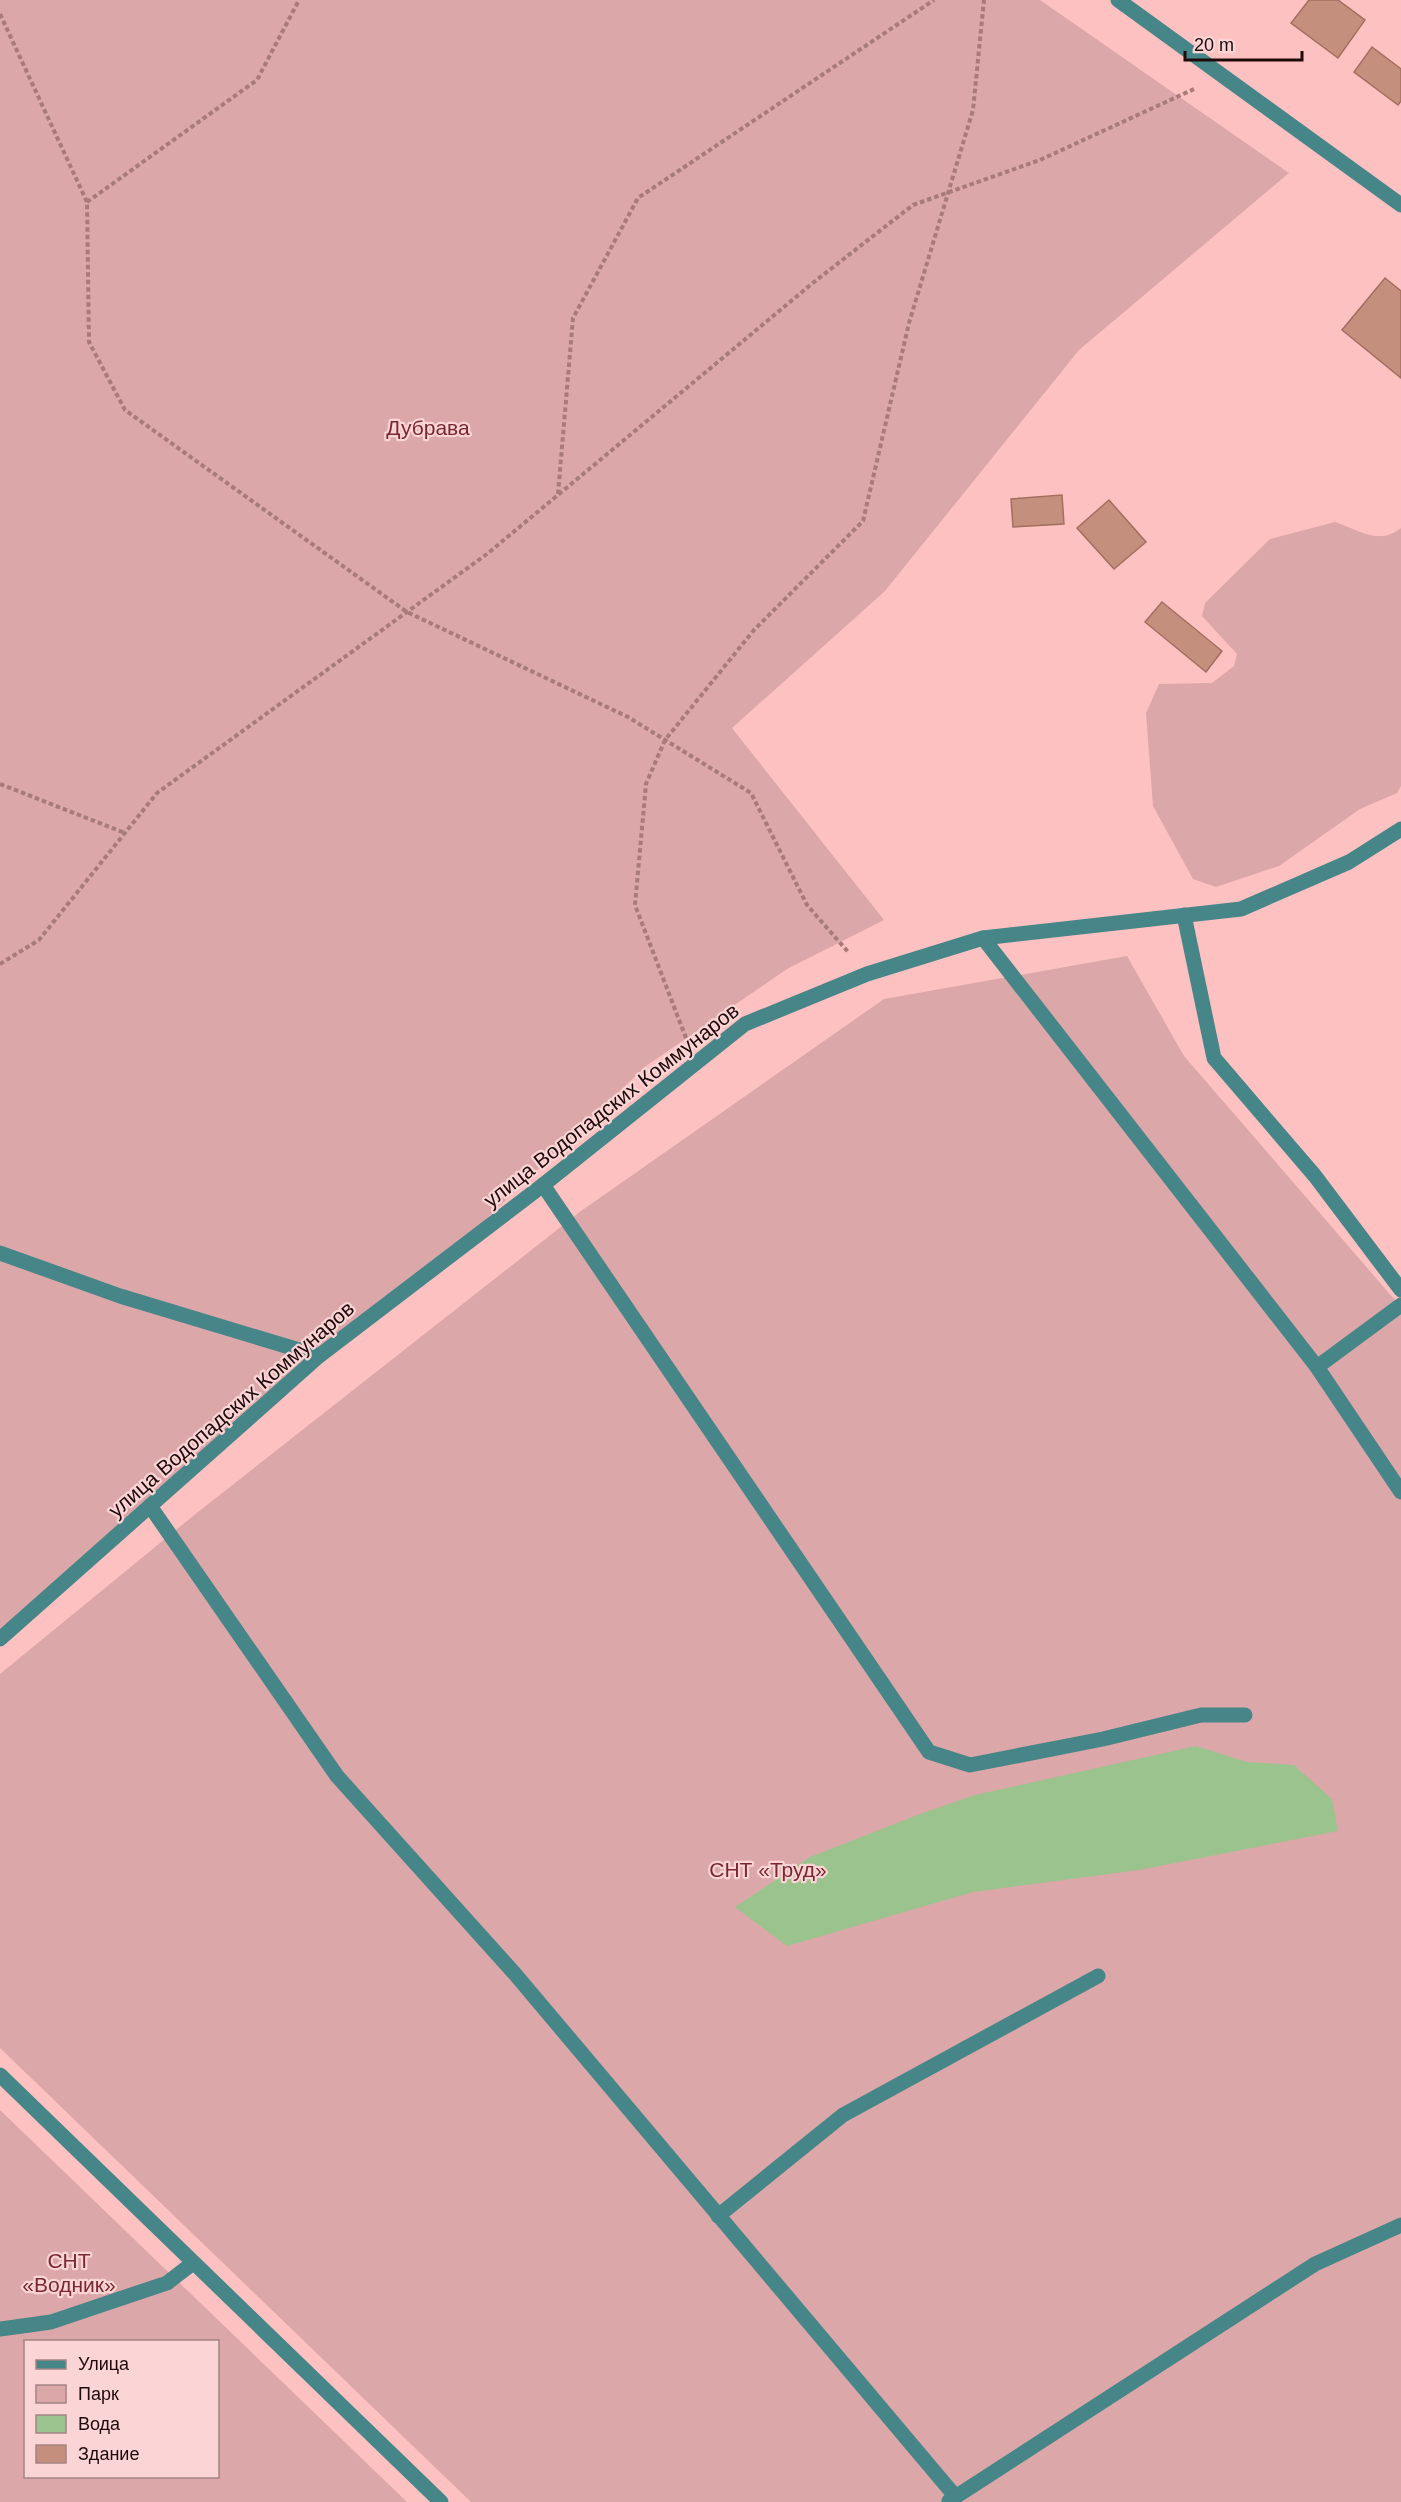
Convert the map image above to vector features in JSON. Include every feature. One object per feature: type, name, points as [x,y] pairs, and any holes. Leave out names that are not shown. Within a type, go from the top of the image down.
[{"type":"street","points":[[1118,0],[1401,205]]},
{"type":"street","name":"улица Водопадских Коммунаров","points":[[0,1639],[319,1356],[543,1185],[745,1024],[867,974],[983,938],[1241,909],[1349,862],[1401,830]]},
{"type":"street","points":[[1184,915],[1214,1058],[1316,1176],[1401,1290]]},
{"type":"street","points":[[983,938],[1317,1367],[1401,1491]]},
{"type":"street","points":[[543,1185],[929,1752],[970,1764],[1103,1739],[1201,1715],[1245,1715]]},
{"type":"street","points":[[0,1254],[120,1296],[319,1356]]},
{"type":"street","points":[[1317,1367],[1401,1305]]},
{"type":"street","points":[[150,1506],[337,1776],[514,1974],[718,2216],[951,2499],[1315,2264],[1401,2225]]},
{"type":"street","points":[[718,2216],[843,2115],[1098,1976]]},
{"type":"street","points":[[0,2075],[441,2502]]},
{"type":"street","points":[[0,2329],[51,2322],[167,2283],[193,2263]]},
{"type":"path","points":[[87,202],[257,80],[299,0]]},
{"type":"path","points":[[558,494],[573,318],[638,198],[934,0]]},
{"type":"path","points":[[686,1038],[635,905],[646,784],[665,740],[754,630],[863,521],[909,323],[973,110],[984,0]]},
{"type":"path","points":[[0,14],[87,202],[89,342],[125,410],[407,612],[628,717],[751,793],[807,905],[867,974]]},
{"type":"path","points":[[0,964],[39,940],[157,793],[487,554],[814,282],[904,212],[914,205],[1040,160],[1223,76]]},
{"type":"path","points":[[0,784],[125,833]]},
{"type":"green space","name":"Дубрава","points":[[0,0],[1040,0],[1289,173],[1079,350],[885,591],[732,728],[884,920],[787,969],[646,1066],[417,1285],[256,1401],[0,1635]]},
{"type":"green space","points":[[1335,522],[1377,536],[1385,536],[1401,528],[1401,786],[1397,793],[1360,809],[1279,866],[1216,887],[1193,879],[1153,806],[1146,713],[1159,684],[1212,683],[1234,666],[1237,654],[1202,616],[1205,603],[1270,539]]},
{"type":"green space","name":"СНТ «Труд»","points":[[1127,956],[1184,1056],[1401,1307],[1401,2502],[471,2502],[0,2048],[0,1674],[193,1516],[581,1211],[884,999]]},
{"type":"green space","name":"СНТ «Водник»","points":[[0,2110],[407,2502],[0,2502]]},
{"type":"water","points":[[1196,1746],[1247,1762],[1294,1765],[1332,1799],[1338,1831],[1139,1870],[973,1892],[787,1946],[735,1907],[810,1857],[920,1814],[975,1795]]},
{"type":"building","points":[[1309,0],[1338,0],[1365,20],[1338,58],[1291,23]]},
{"type":"building","points":[[1372,47],[1401,69],[1401,101],[1398,105],[1354,72]]},
{"type":"building","points":[[1385,278],[1401,291],[1401,378],[1342,330]]},
{"type":"building","points":[[1062,495],[1064,524],[1013,527],[1011,499]]},
{"type":"building","points":[[1109,500],[1146,542],[1114,569],[1077,528]]},
{"type":"building","points":[[1162,602],[1222,651],[1206,672],[1145,622]]}]
